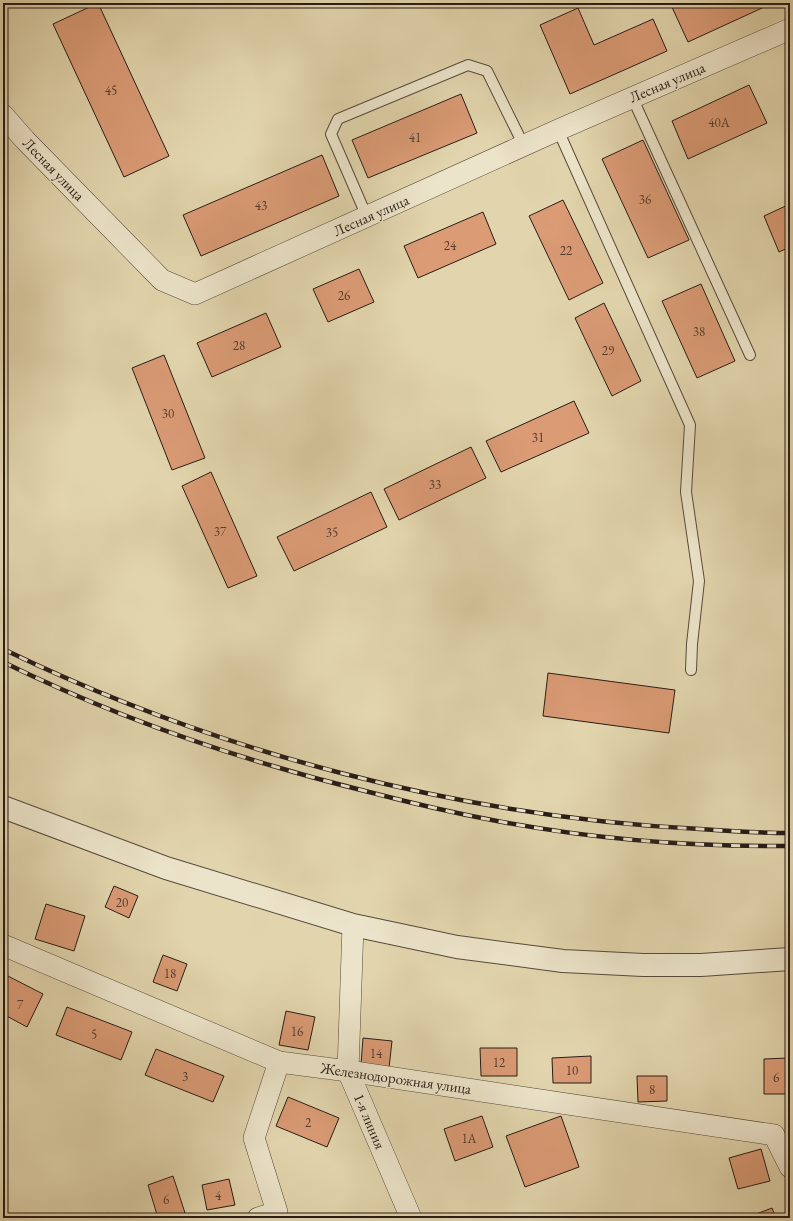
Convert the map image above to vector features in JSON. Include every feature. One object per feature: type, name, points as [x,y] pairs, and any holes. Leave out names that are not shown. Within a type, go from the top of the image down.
[{"type":"street","name":"Лесная улица","points":[[3,115],[25,140],[162,280],[195,294],[632,97],[790,29]]},
{"type":"street","points":[[3,807],[166,868],[353,925],[458,947],[563,961],[643,965],[701,965],[790,959]]},
{"type":"street","name":"1-я линия","points":[[353,925],[348,1071],[411,1218]]},
{"type":"street","name":"Железнодорожная улица","points":[[3,945],[279,1062],[774,1135],[790,1167]]},
{"type":"street","points":[[258,1218],[277,1212],[254,1138],[279,1062]]},
{"type":"lane","points":[[367,217],[331,134],[338,120],[468,65],[487,71],[524,146]]},
{"type":"lane","points":[[632,97],[750,355]]},
{"type":"lane","points":[[558,130],[690,425],[686,492],[699,581],[692,644],[691,670]]},
{"type":"building","points":[[98,3],[169,156],[124,177],[53,24]]},
{"type":"building","points":[[676,3],[773,3],[688,42],[671,5]]},
{"type":"building","points":[[578,8],[594,45],[653,19],[667,51],[570,94],[540,25]]},
{"type":"building","points":[[749,85],[767,123],[688,159],[672,121]]},
{"type":"building","points":[[461,94],[477,133],[368,178],[352,140]]},
{"type":"building","points":[[643,140],[689,240],[648,258],[602,159]]},
{"type":"building","points":[[322,155],[339,196],[201,256],[183,215]]},
{"type":"building","points":[[563,200],[603,283],[569,300],[529,216]]},
{"type":"building","points":[[790,204],[790,247],[779,252],[764,216]]},
{"type":"building","points":[[483,212],[496,244],[418,278],[404,246]]},
{"type":"building","points":[[359,269],[374,302],[328,322],[313,289]]},
{"type":"building","points":[[701,284],[735,361],[697,378],[662,301]]},
{"type":"building","points":[[604,303],[641,381],[612,396],[575,318]]},
{"type":"building","points":[[266,313],[281,347],[212,377],[197,343]]},
{"type":"building","points":[[164,355],[205,458],[172,470],[132,368]]},
{"type":"building","points":[[574,401],[589,433],[501,472],[486,441]]},
{"type":"building","points":[[471,447],[486,478],[399,520],[384,489]]},
{"type":"building","points":[[211,472],[257,576],[228,588],[182,486]]},
{"type":"building","points":[[371,492],[387,527],[294,571],[277,537]]},
{"type":"building","points":[[548,673],[675,690],[669,733],[543,716]]},
{"type":"building","points":[[114,886],[138,896],[129,918],[105,907]]},
{"type":"building","points":[[46,904],[85,916],[74,951],[35,939]]},
{"type":"building","points":[[163,955],[187,964],[177,991],[153,982]]},
{"type":"building","points":[[4,974],[43,994],[27,1027],[3,1014]]},
{"type":"building","points":[[67,1007],[132,1032],[121,1060],[56,1035]]},
{"type":"building","points":[[286,1011],[315,1017],[308,1050],[279,1045]]},
{"type":"building","points":[[363,1038],[392,1041],[389,1068],[361,1065]]},
{"type":"building","points":[[480,1048],[517,1048],[517,1076],[481,1076]]},
{"type":"building","points":[[156,1049],[224,1076],[213,1102],[145,1075]]},
{"type":"building","points":[[591,1056],[591,1083],[553,1083],[552,1058]]},
{"type":"building","points":[[788,1058],[789,1094],[764,1094],[764,1059]]},
{"type":"building","points":[[637,1076],[667,1076],[667,1101],[638,1102]]},
{"type":"building","points":[[288,1097],[339,1118],[327,1147],[276,1126]]},
{"type":"building","points":[[482,1116],[493,1147],[455,1161],[444,1129]]},
{"type":"building","points":[[561,1116],[579,1167],[525,1187],[506,1136]]},
{"type":"building","points":[[761,1149],[770,1181],[738,1189],[729,1158]]},
{"type":"building","points":[[173,1176],[185,1213],[170,1218],[158,1218],[148,1185]]},
{"type":"building","points":[[229,1179],[235,1205],[207,1210],[202,1185]]},
{"type":"building","points":[[772,1208],[776,1218],[746,1218]]},
{"type":"building","points":[[108,1213],[110,1218],[94,1218]]},
{"type":"railway","points":[[3,649],[85,686],[169,719],[255,748],[343,774],[432,794],[521,810],[611,822],[790,833]]},
{"type":"railway","points":[[3,662],[91,702],[182,737],[275,767],[417,804],[465,815],[569,833],[643,841],[717,845],[790,846]]}]
